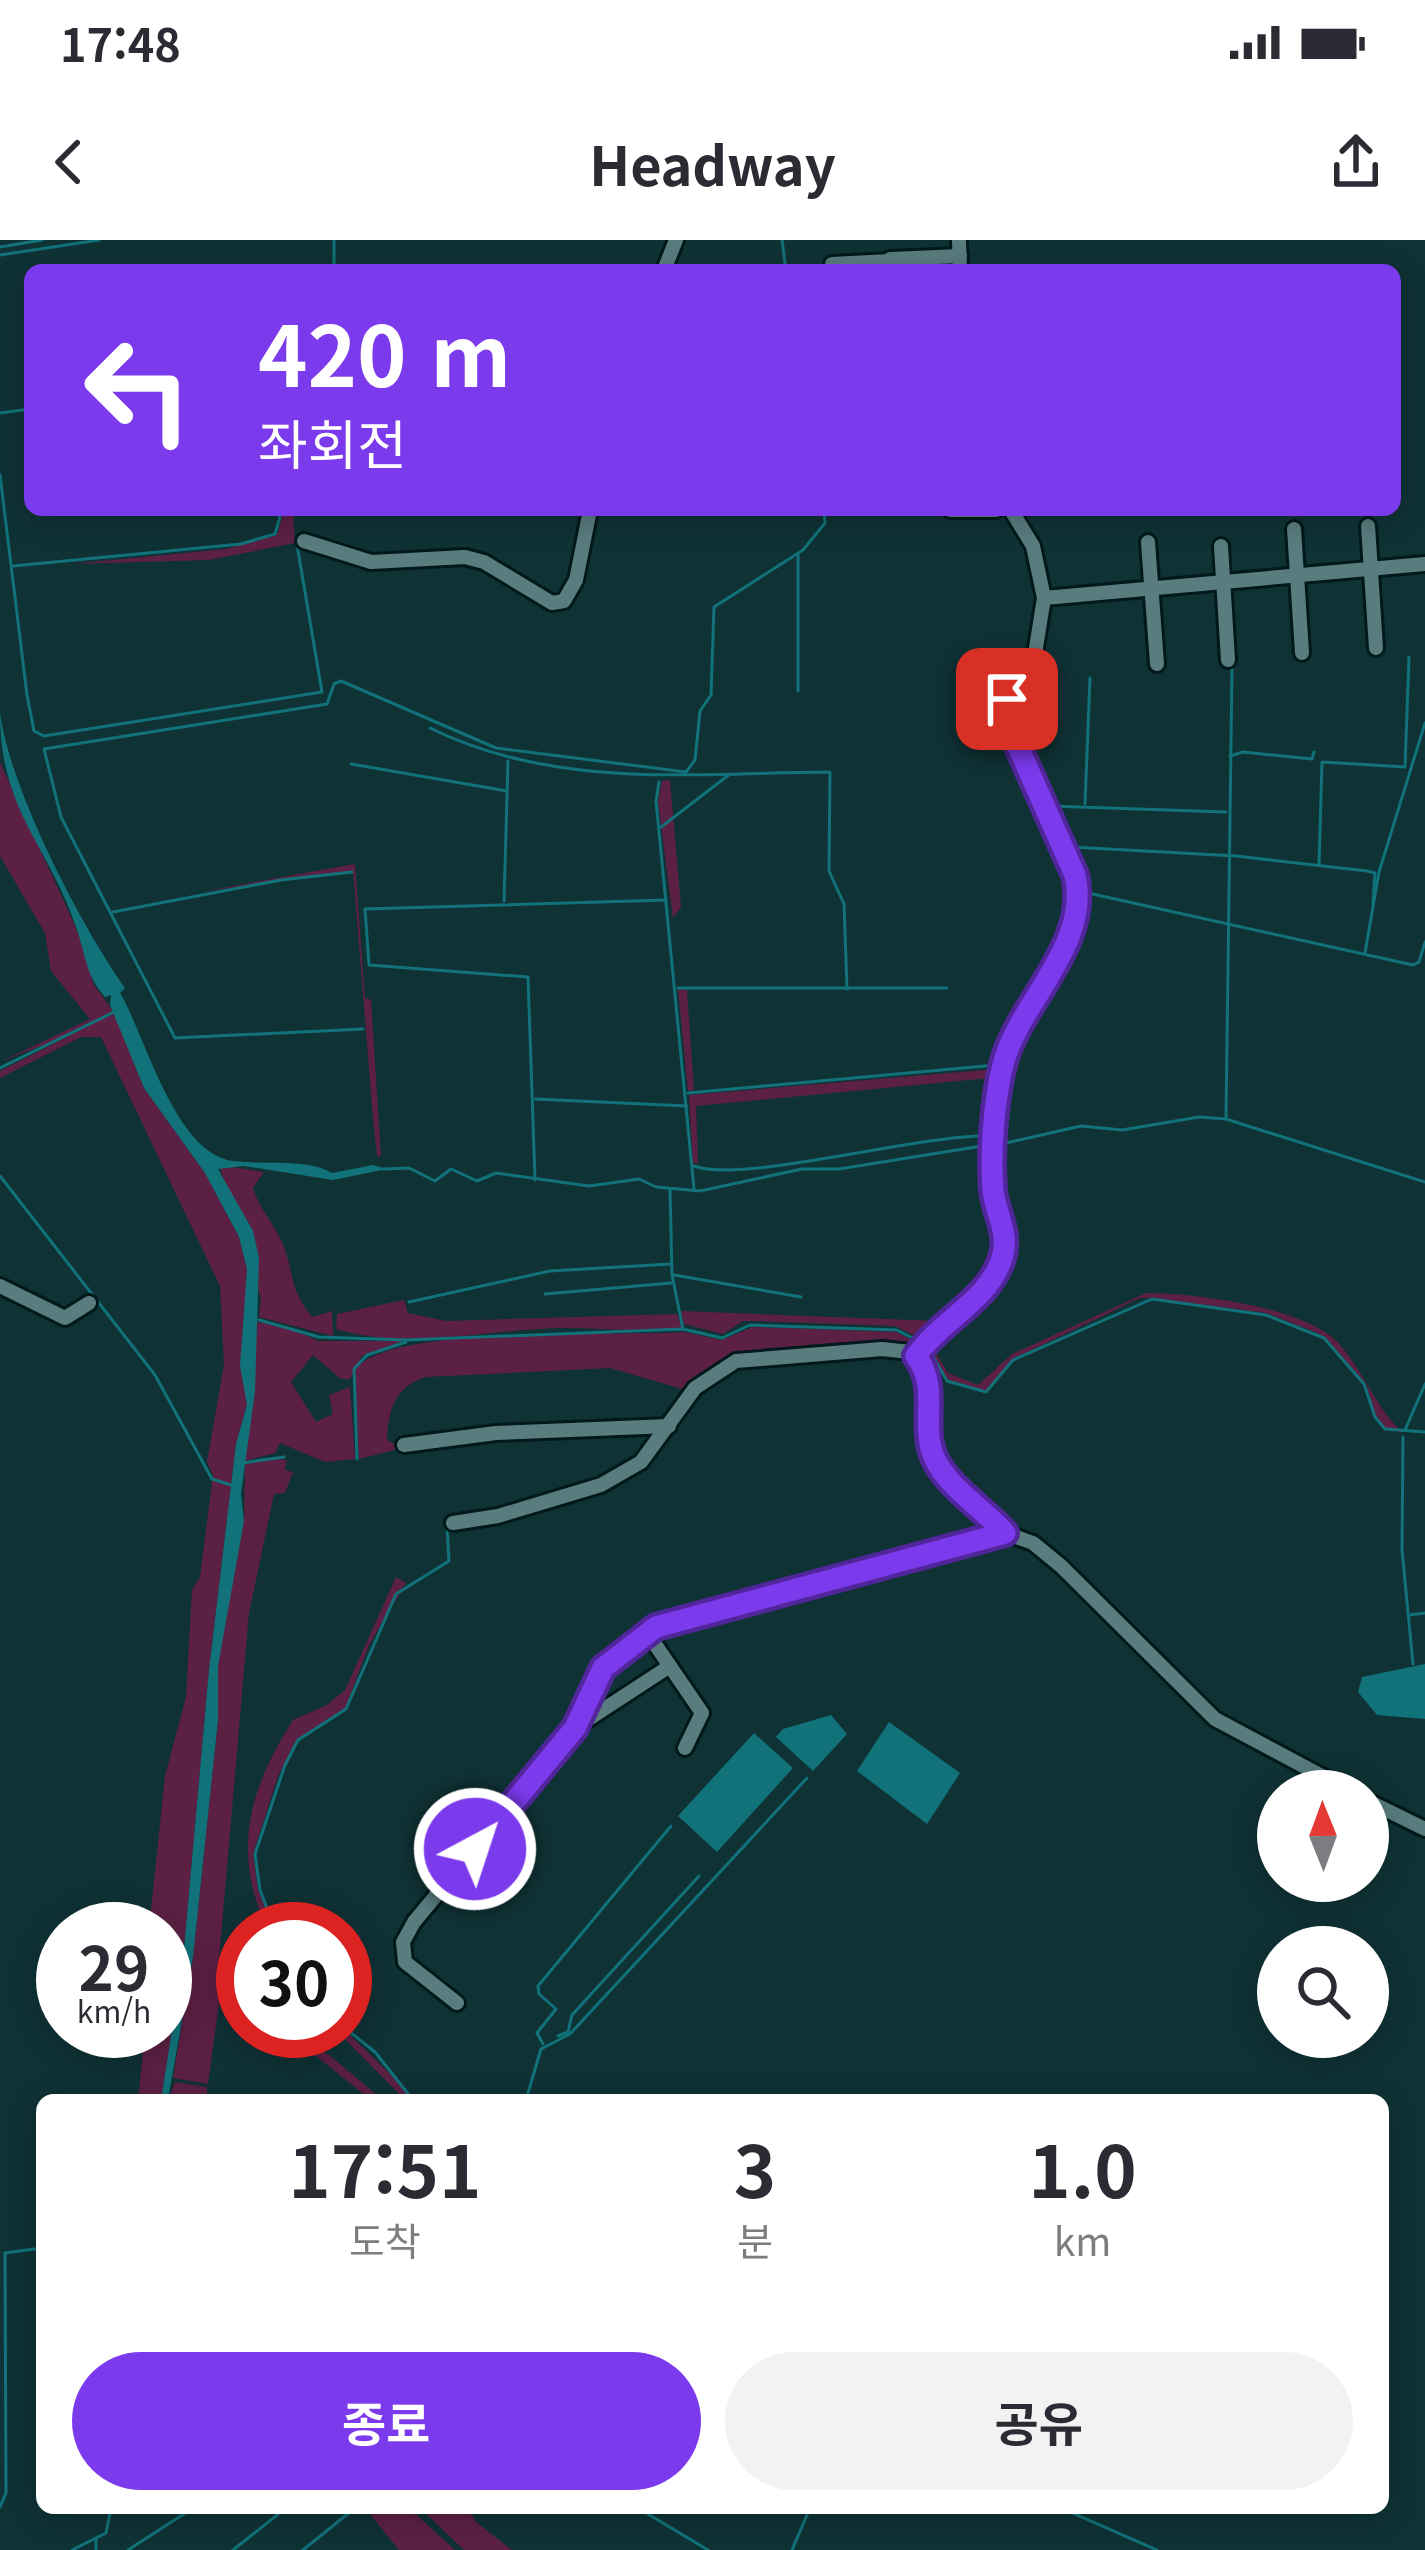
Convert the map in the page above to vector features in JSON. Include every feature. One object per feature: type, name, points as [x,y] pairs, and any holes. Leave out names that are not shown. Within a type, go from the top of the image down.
[{"type":"street","points":[[890,240],[891,263]]},
{"type":"street","points":[[832,264],[960,255]]},
{"type":"street","points":[[304,541],[371,562],[464,557],[484,562],[552,603],[564,601],[576,580],[589,516]]},
{"type":"street","points":[[916,1356],[999,1267],[1006,1232],[993,1190],[1005,1056],[1058,962],[1077,896],[1075,875],[1006,713],[1009,691],[1034,660],[1044,598],[1034,546],[1015,516]]},
{"type":"street","points":[[1369,526],[1376,648]]},
{"type":"street","points":[[1294,529],[1302,653]]},
{"type":"street","points":[[1148,542],[1157,664]]},
{"type":"street","points":[[1221,546],[1228,660]]},
{"type":"street","points":[[1044,598],[1425,564]]},
{"type":"street","points":[[0,1286],[65,1318],[89,1303]]},
{"type":"street","points":[[453,1523],[499,1516],[601,1485],[640,1462],[704,1379],[736,1361],[881,1348],[916,1356]]},
{"type":"street","points":[[916,1356],[930,1390],[930,1443],[937,1463],[1005,1533]]},
{"type":"street","points":[[404,1445],[496,1433],[669,1426]]},
{"type":"street","points":[[457,2003],[405,1961],[404,1942],[426,1907],[575,1728],[603,1668],[662,1623],[1005,1533],[1025,1538],[1061,1566],[1215,1719],[1311,1770]]},
{"type":"street","points":[[648,1634],[702,1712],[685,1748]]},
{"type":"street","points":[[575,1728],[670,1666]]},
{"type":"street","points":[[1389,1811],[1425,1829]]},
{"type":"shaded area","points":[[282,516],[293,516],[295,543],[209,560],[71,564],[226,549],[277,535]]},
{"type":"shaded area","points":[[0,762],[77,930],[94,985],[115,1014],[144,1088],[205,1173],[239,1237],[247,1269],[247,1404],[236,1444],[209,1670],[188,1902],[152,1902],[165,1776],[186,1697],[192,1590],[200,1577],[213,1475],[207,1462],[224,1365],[220,1286],[101,1037],[81,1037],[0,1078],[0,1071],[81,1030],[0,1062],[90,1019],[51,971],[45,933],[0,856]]},
{"type":"shaded area","points":[[670,780],[681,907],[673,918],[658,801],[662,781]]},
{"type":"shaded area","points":[[355,864],[365,998],[371,1000],[381,1156],[377,1156],[373,1118],[353,871],[200,892]]},
{"type":"shaded area","points":[[678,989],[687,990],[694,1090],[688,1091]]},
{"type":"shaded area","points":[[997,1069],[987,1133],[990,1078],[696,1106],[698,1163],[693,1164],[689,1095]]},
{"type":"shaded area","points":[[219,1165],[264,1172],[253,1188],[280,1238],[304,1306],[312,1317],[332,1311],[333,1336],[259,1317],[261,1298]]},
{"type":"shaded area","points":[[1146,1293],[1249,1305],[1325,1332],[1349,1356],[1403,1433],[1386,1428],[1375,1415],[1366,1383],[1318,1333],[1266,1313],[1140,1298],[1013,1359],[986,1391],[948,1380],[926,1346],[937,1331],[971,1308],[940,1334],[933,1348],[948,1373],[978,1385],[1012,1354]]},
{"type":"shaded area","points":[[404,1300],[408,1313],[446,1321],[677,1314],[682,1328],[561,1328],[419,1339],[336,1329],[337,1314]]},
{"type":"shaded area","points":[[681,1311],[938,1321],[922,1339],[895,1326],[757,1321],[743,1321],[723,1334],[684,1324]]},
{"type":"shaded area","points":[[257,1322],[289,1327],[318,1341],[404,1341],[362,1356],[350,1379],[341,1379],[313,1355],[291,1382],[316,1422],[333,1414],[329,1395],[350,1387],[355,1459],[325,1462],[280,1443],[275,1453],[245,1461]]},
{"type":"shaded area","points":[[752,1327],[896,1332],[920,1344],[745,1356],[689,1391],[610,1368],[426,1377],[407,1386],[392,1409],[387,1440],[402,1448],[359,1459],[354,1371],[375,1356],[410,1345],[507,1335],[684,1332],[722,1340]]},
{"type":"shaded area","points":[[267,1458],[287,1460],[285,1470],[293,1472],[285,1493],[274,1494],[249,1613],[224,1902],[216,1902],[216,2025],[208,2084],[173,2078],[176,2058],[192,2058],[192,1963],[218,1720],[217,1666],[244,1521],[245,1464]]},
{"type":"shaded area","points":[[396,1577],[406,1583],[369,1645],[345,1709],[297,1739],[278,1776],[253,1854],[263,1902],[256,1902],[248,1847],[265,1772],[293,1720],[327,1705],[345,1690]]},
{"type":"shaded area","points":[[372,2057],[408,2094],[399,2094],[364,2058]]},
{"type":"shaded area","points":[[142,2058],[168,2058],[162,2094],[139,2094]]},
{"type":"shaded area","points":[[319,2058],[332,2058],[376,2094],[364,2094]]},
{"type":"shaded area","points":[[175,2082],[207,2087],[207,2094],[170,2094]]},
{"type":"shaded area","points":[[370,2514],[416,2514],[455,2550],[399,2550]]},
{"type":"shaded area","points":[[426,2514],[471,2514],[512,2550],[464,2550]]},
{"type":"water","points":[[0,712],[17,778],[49,855],[125,988],[120,993],[164,1089],[194,1137],[212,1153],[233,1161],[298,1164],[332,1173],[373,1165],[387,1169],[333,1180],[244,1166],[218,1169],[253,1231],[259,1258],[255,1391],[241,1494],[244,1521],[218,1666],[218,1720],[192,1963],[192,1902],[188,1902],[209,1670],[236,1444],[247,1405],[240,1366],[247,1269],[239,1237],[205,1173],[144,1088],[110,1005],[111,995],[105,997],[90,973],[66,900],[8,777]]},
{"type":"water","points":[[1425,1664],[1425,1719],[1377,1715],[1358,1692],[1362,1677]]},
{"type":"water","points":[[831,1715],[847,1734],[813,1771],[776,1737],[783,1729]]},
{"type":"water","points":[[889,1722],[960,1773],[927,1824],[857,1771]]},
{"type":"water","points":[[754,1733],[793,1768],[717,1852],[678,1816]]},
{"type":"water","points":[[168,2058],[175,2058],[169,2094],[162,2094]]},
{"type":"waterway","points":[[0,247],[42,240]]},
{"type":"waterway","points":[[0,255],[99,240]]},
{"type":"waterway","points":[[334,240],[334,264]]},
{"type":"waterway","points":[[782,240],[785,264]]},
{"type":"waterway","points":[[0,413],[24,410]]},
{"type":"waterway","points":[[0,475],[27,695],[34,731],[44,736],[322,692],[296,539]]},
{"type":"waterway","points":[[13,566],[241,544],[275,534],[280,516]]},
{"type":"waterway","points":[[363,1029],[175,1038],[61,817],[44,749],[327,704],[334,684],[341,681],[496,748],[686,772],[695,760],[700,711],[711,695],[714,607],[803,550],[825,523],[824,516]]},
{"type":"waterway","points":[[798,555],[798,691]]},
{"type":"waterway","points":[[1319,864],[1322,762],[1405,767],[1409,657]]},
{"type":"waterway","points":[[1226,1117],[1232,669]]},
{"type":"waterway","points":[[1085,804],[1090,678]]},
{"type":"waterway","points":[[1365,953],[1379,872],[1425,723]]},
{"type":"waterway","points":[[430,728],[478,748],[576,769],[676,775],[830,772],[829,871],[844,904],[847,989]]},
{"type":"waterway","points":[[1230,756],[1243,752],[1312,759],[1314,752]]},
{"type":"waterway","points":[[504,901],[508,761]]},
{"type":"waterway","points":[[351,764],[507,791]]},
{"type":"waterway","points":[[661,827],[730,774]]},
{"type":"waterway","points":[[659,782],[656,801],[694,1189]]},
{"type":"waterway","points":[[1050,806],[1226,812]]},
{"type":"waterway","points":[[1071,847],[1236,856],[1367,871],[1375,873],[1373,904]]},
{"type":"waterway","points":[[113,912],[281,880],[352,872]]},
{"type":"waterway","points":[[1082,882],[1088,893],[1413,965],[1419,962],[1425,942]]},
{"type":"waterway","points":[[535,1180],[528,977],[369,965],[365,909],[666,900]]},
{"type":"waterway","points":[[678,988],[947,988]]},
{"type":"waterway","points":[[0,1068],[114,1012]]},
{"type":"waterway","points":[[688,1093],[996,1065]]},
{"type":"waterway","points":[[535,1099],[687,1106]]},
{"type":"waterway","points":[[997,1145],[1081,1126],[1122,1130],[1199,1117],[1226,1119],[1425,1182]]},
{"type":"waterway","points":[[694,1166],[750,1169],[986,1136]]},
{"type":"waterway","points":[[383,1169],[409,1168],[435,1181],[451,1169],[477,1181],[496,1173],[589,1186],[639,1179],[656,1187],[700,1191],[802,1169],[839,1169],[988,1145]]},
{"type":"waterway","points":[[0,1176],[155,1375],[212,1479],[234,1486]]},
{"type":"waterway","points":[[670,1190],[672,1275],[683,1329]]},
{"type":"waterway","points":[[409,1302],[550,1271],[671,1264]]},
{"type":"waterway","points":[[674,1275],[801,1297]]},
{"type":"waterway","points":[[545,1294],[671,1283]]},
{"type":"waterway","points":[[930,1351],[947,1381],[986,1392],[1013,1360],[1152,1299],[1266,1315],[1324,1338],[1364,1384],[1375,1417],[1385,1429],[1425,1432]]},
{"type":"waterway","points":[[259,1320],[319,1337],[406,1340],[683,1329],[722,1338],[750,1325],[897,1330],[920,1342]]},
{"type":"waterway","points":[[357,1459],[354,1369],[367,1355],[406,1342]]},
{"type":"waterway","points":[[1405,1430],[1425,1384]]},
{"type":"waterway","points":[[1403,1437],[1402,1550],[1413,1664]]},
{"type":"waterway","points":[[242,1463],[284,1457]]},
{"type":"waterway","points":[[265,1902],[255,1854],[285,1765],[298,1740],[346,1709],[396,1594],[449,1561],[447,1527]]},
{"type":"waterway","points":[[1409,1615],[1425,1613]]},
{"type":"waterway","points":[[528,2094],[541,2049],[570,2034],[807,1778]]},
{"type":"waterway","points":[[543,2044],[537,2033],[556,2009],[539,1994],[538,1986],[671,1826]]},
{"type":"waterway","points":[[558,2036],[568,2032],[572,2015],[699,1876]]},
{"type":"waterway","points":[[372,2050],[408,2094]]},
{"type":"waterway","points":[[0,2507],[6,2493],[5,2253],[36,2249]]},
{"type":"waterway","points":[[72,2550],[106,2533],[110,2514]]},
{"type":"waterway","points":[[128,2550],[184,2514]]},
{"type":"waterway","points":[[233,2550],[278,2514]]},
{"type":"waterway","points":[[303,2550],[348,2514]]},
{"type":"waterway","points":[[648,2514],[708,2550]]},
{"type":"waterway","points":[[792,2550],[807,2514]]},
{"type":"waterway","points":[[1075,2514],[1157,2550]]},
{"type":"waterway","points":[[96,2539],[96,2550]]},
{"type":"route","points":[[475,1849],[575,1728],[603,1668],[662,1623],[1005,1533],[937,1463],[930,1443],[930,1390],[916,1356],[929,1337],[991,1281],[1003,1256],[1006,1232],[995,1206],[993,1178],[1001,1073],[1005,1056],[1058,962],[1077,896],[1075,875],[1012,733],[1007,699]]}]
